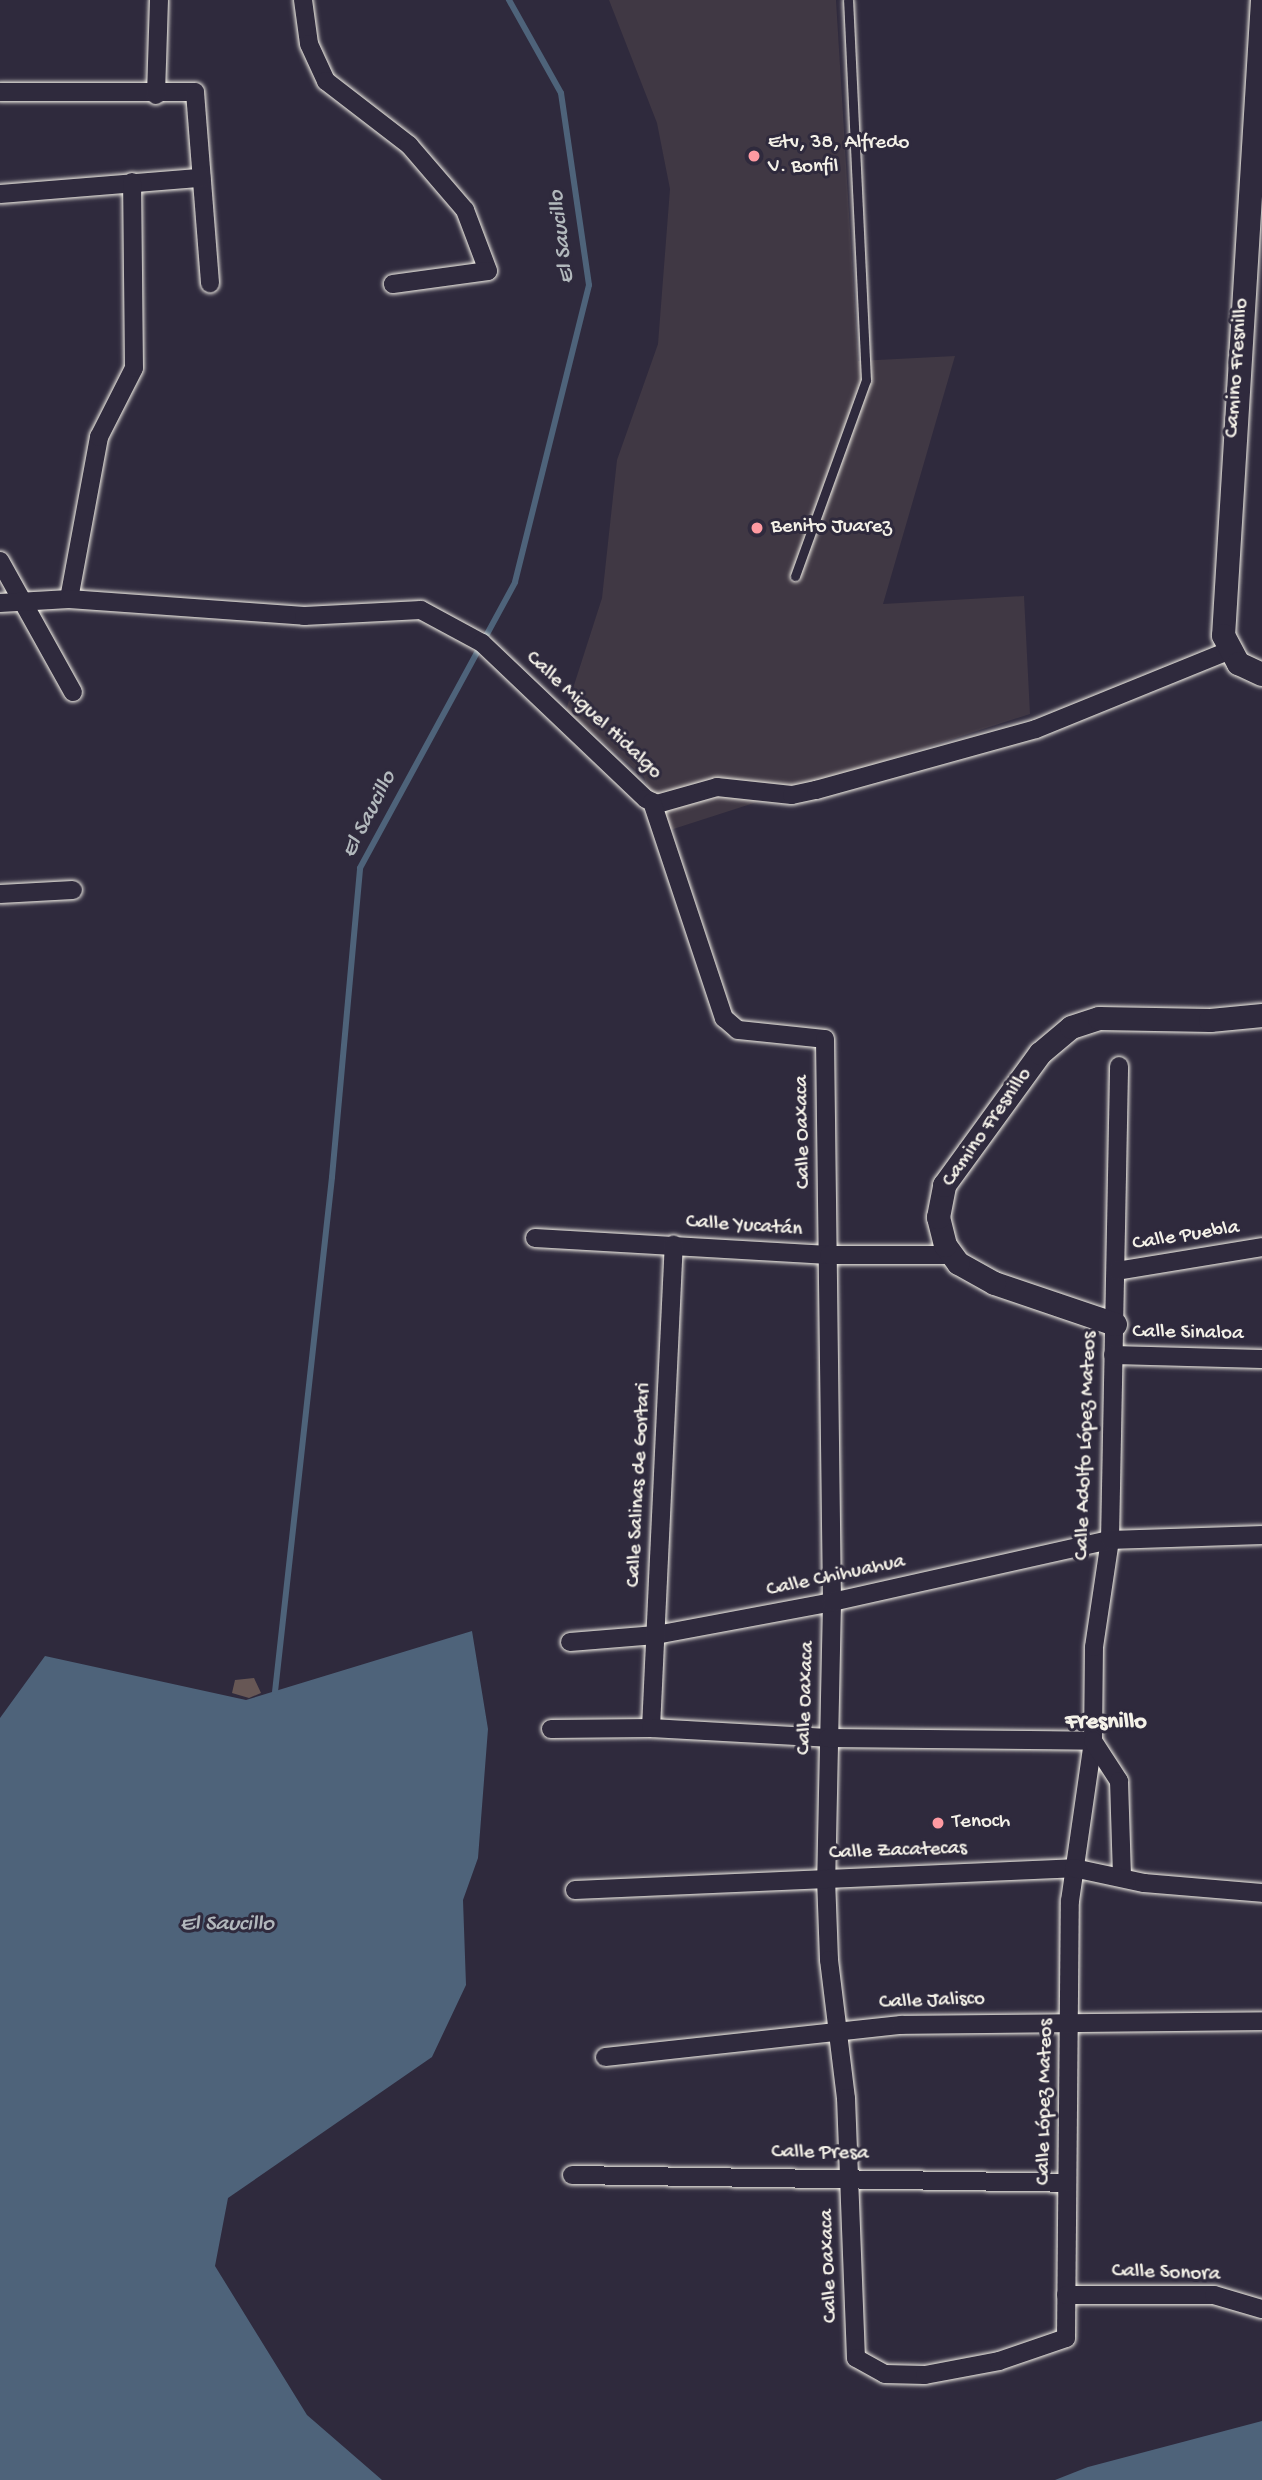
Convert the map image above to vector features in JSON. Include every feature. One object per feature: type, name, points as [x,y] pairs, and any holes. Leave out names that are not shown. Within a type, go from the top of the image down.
[{"type":"street","points":[[156,95],[159,0]]},
{"type":"street","points":[[303,0],[309,44],[326,81],[408,145],[465,210],[488,271],[393,284]]},
{"type":"street","name":"Camino Fresnillo","points":[[1228,651],[1223,635],[1229,513],[1256,170],[1262,0]]},
{"type":"street","points":[[0,92],[156,95],[195,92],[210,283]]},
{"type":"street","points":[[0,194],[201,178]]},
{"type":"street","points":[[69,599],[99,437],[134,368],[132,182]]},
{"type":"street","points":[[0,561],[73,692]]},
{"type":"street","name":"Calle Miguel Hidalgo","points":[[0,603],[69,599],[304,616],[421,610],[482,643],[652,802],[665,804],[717,787],[792,795],[816,790],[1036,729],[1228,651]]},
{"type":"street","points":[[1228,651],[1238,663],[1262,674]]},
{"type":"street","name":"Calle Oaxaca","points":[[652,802],[724,1018],[738,1030],[825,1039],[832,1602],[826,1878],[835,2030],[846,2098],[856,2358],[885,2374],[925,2375],[999,2361],[1066,2338]]},
{"type":"street","points":[[0,894],[73,890]]},
{"type":"street","name":"Camino Fresnillo","points":[[951,1255],[938,1217],[944,1185],[1055,1037],[1100,1018],[1210,1020],[1262,1015]]},
{"type":"street","name":"Calle Adolfo López Mateos","points":[[1074,1868],[1093,1741],[1094,1647],[1110,1540],[1119,1066]]},
{"type":"street","name":"Calle Yucatán","points":[[535,1238],[829,1255],[951,1255]]},
{"type":"street","name":"Calle Salinas de Gortari","points":[[651,1728],[674,1245]]},
{"type":"street","name":"Calle Puebla","points":[[1117,1271],[1262,1247]]},
{"type":"street","points":[[951,1255],[994,1283],[1115,1324]]},
{"type":"street","name":"Calle Sinaloa","points":[[1113,1355],[1262,1359]]},
{"type":"street","name":"Calle Chihuahua","points":[[570,1643],[656,1635],[832,1602],[1110,1540],[1262,1535]]},
{"type":"street","points":[[551,1729],[651,1728],[828,1738],[1093,1741],[1119,1782],[1122,1876]]},
{"type":"street","name":"Calle Zacatecas","points":[[575,1890],[1074,1868],[1122,1876],[1144,1883],[1262,1893]]},
{"type":"street","name":"Calle López Mateos","points":[[1066,2338],[1070,1901],[1074,1868]]},
{"type":"street","name":"Calle Jalisco","points":[[604,2057],[835,2030],[1070,2021],[1262,2021]]},
{"type":"street","name":"Calle Presa","points":[[572,2175],[849,2177],[1067,2183]]},
{"type":"street","name":"Calle Sonora","points":[[1066,2295],[1214,2295],[1262,2309]]},
{"type":"lane","points":[[795,576],[866,380],[848,0]]},
{"type":"shaded area","name":"Benito Juarez","points":[[609,0],[836,0],[858,361],[955,356],[883,604],[1024,596],[1030,714],[664,832],[644,777],[566,710],[602,598],[617,460],[658,344],[670,189],[657,123]]},
{"type":"water","name":"El Saucillo","points":[[472,1631],[488,1729],[478,1858],[463,1900],[466,1985],[432,2057],[228,2198],[215,2266],[307,2415],[382,2480],[0,2480],[0,1718],[45,1656],[246,1700]]},
{"type":"water","points":[[1262,2421],[1262,2480],[1055,2480],[1088,2467]]},
{"type":"building","points":[[254,1678],[261,1693],[249,1698],[232,1693],[235,1680]]},
{"type":"waterway","name":"El Saucillo","points":[[275,1692],[332,1177],[360,868],[515,582],[589,285],[561,93],[509,0]]},
{"type":"place","name":"Etv, 38, Alfredo V. Bonfil","points":[[754,156]]},
{"type":"place","name":"Benito Juarez","points":[[757,528]]},
{"type":"place","name":"Tenoch","points":[[938,1823]]},
{"type":"district","name":"Fresnillo","points":[[1106,1723]]}]
